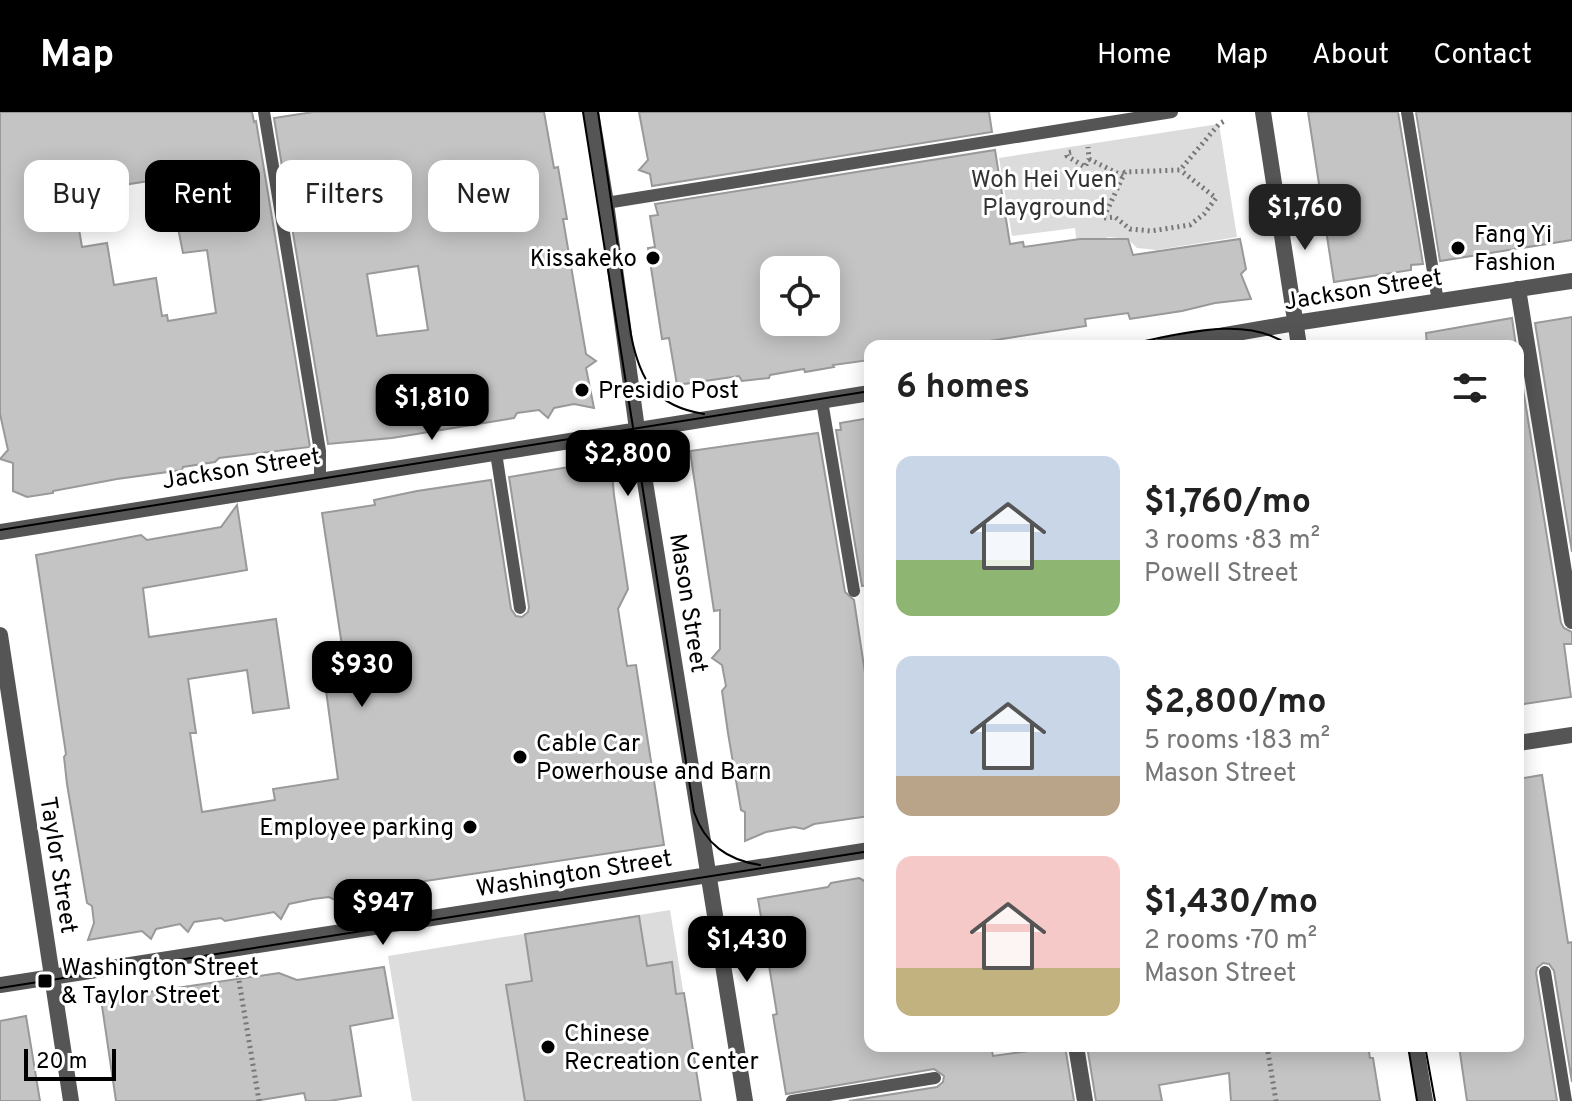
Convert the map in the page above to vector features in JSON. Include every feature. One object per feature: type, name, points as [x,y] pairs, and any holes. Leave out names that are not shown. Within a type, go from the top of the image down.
[{"type":"street","name":"Mason Street","points":[[591,112],[637,430],[745,1101]]},
{"type":"street","points":[[1263,112],[1298,340]]},
{"type":"street","name":"Jackson Street","points":[[1197,340],[1572,281]]},
{"type":"street","points":[[1518,289],[1572,621]]},
{"type":"street","name":"Jackson Street","points":[[0,532],[864,394]]},
{"type":"street","name":"Taylor Street","points":[[0,635],[71,1101]]},
{"type":"street","points":[[1524,742],[1572,735]]},
{"type":"street","name":"Washington Street","points":[[0,985],[864,851]]},
{"type":"street","points":[[1077,1052],[1085,1101]]},
{"type":"street","points":[[1417,1052],[1425,1101]]},
{"type":"lane","points":[[264,112],[320,451],[320,480]]},
{"type":"lane","points":[[606,203],[1172,112]]},
{"type":"lane","points":[[1407,112],[1438,302]]},
{"type":"lane","points":[[822,401],[854,591]]},
{"type":"lane","points":[[496,453],[520,608]]},
{"type":"lane","points":[[1545,972],[1566,1101]]},
{"type":"lane","points":[[792,1101],[935,1078]]},
{"type":"path","points":[[1180,170],[1219,124],[1226,120]]},
{"type":"path","points":[[1067,153],[1085,167],[1089,159],[1088,150]]},
{"type":"path","points":[[1089,159],[1123,176]]},
{"type":"path","points":[[1180,170],[1216,198],[1204,214],[1190,225],[1151,231],[1130,229],[1115,217],[1104,218],[1125,172],[1180,170]]},
{"type":"path","points":[[238,975],[259,1101]]},
{"type":"path","points":[[1268,1052],[1276,1101]]},
{"type":"green space","name":"Woh Hei Yuen Playground","points":[[1219,124],[1237,237],[1157,250],[1137,248],[1128,239],[1109,237],[1077,246],[1075,228],[1012,236],[999,158]]},
{"type":"green space","name":"Chinese Recreation Center","points":[[670,910],[701,1101],[412,1101],[388,956]]},
{"type":"building","points":[[0,112],[252,112],[256,121],[310,447],[219,458],[215,462],[183,467],[182,470],[27,497],[13,491],[13,463],[0,459],[8,450],[0,414]],"holes":[[[24,160],[129,160],[129,184],[145,182],[145,160],[260,160],[260,232],[179,232],[183,253],[207,250],[216,313],[168,321],[167,315],[162,316],[156,278],[114,285],[107,243],[82,247],[80,232],[24,232]]]},
{"type":"building","points":[[313,112],[544,112],[554,168],[558,167],[567,219],[563,219],[586,354],[596,361],[586,368],[594,408],[574,404],[554,408],[548,418],[539,410],[517,413],[514,418],[392,438],[328,444],[293,232],[412,232],[412,160],[281,160],[274,118]],"holes":[[[418,266],[428,330],[377,336],[367,274]]]},
{"type":"building","points":[[639,112],[989,112],[992,132],[652,186],[650,174],[639,170],[648,160]]},
{"type":"building","points":[[1308,112],[1398,112],[1423,264],[1411,265],[1411,270],[1334,282]]},
{"type":"building","points":[[1416,112],[1572,112],[1572,240],[1440,261]]},
{"type":"building","points":[[995,150],[1010,244],[1023,242],[1024,247],[1080,239],[1128,239],[1133,255],[1240,239],[1246,269],[1241,274],[1251,299],[1130,319],[1128,313],[1085,319],[1086,326],[996,340],[864,340],[864,361],[770,375],[769,378],[742,381],[739,376],[677,385],[669,338],[662,339],[648,248],[655,247],[650,216],[658,215],[655,204]]},
{"type":"building","points":[[1572,317],[1572,552],[1535,323]]},
{"type":"building","points":[[1512,318],[1515,340],[1427,340],[1426,333]]},
{"type":"building","points":[[1524,395],[1561,623],[1572,632],[1572,644],[1564,644],[1571,697],[1524,704]]},
{"type":"building","points":[[864,419],[864,586],[836,430],[841,430],[840,423]]},
{"type":"building","points":[[818,433],[845,592],[854,600],[864,666],[864,817],[814,824],[804,829],[794,827],[766,832],[745,841],[745,812],[741,810],[722,691],[726,686],[722,665],[712,658],[720,649],[720,610],[714,611],[690,451]]},
{"type":"building","points":[[611,460],[628,589],[618,609],[627,666],[636,665],[664,845],[339,895],[335,900],[329,897],[313,899],[289,904],[281,919],[274,912],[225,921],[221,918],[194,922],[188,932],[180,924],[156,929],[151,939],[142,931],[88,940],[94,923],[92,906],[87,903],[67,784],[66,754],[36,555],[141,535],[147,540],[221,527],[237,505],[247,570],[143,588],[149,637],[276,619],[289,708],[253,713],[247,670],[188,679],[196,733],[190,733],[202,812],[275,800],[273,789],[338,779],[325,683],[347,679],[322,513],[375,505],[374,500],[417,491],[491,480],[511,609],[516,616],[522,617],[529,607],[509,477]]},
{"type":"building","points":[[1542,775],[1568,943],[1572,942],[1572,1082],[1554,971],[1549,964],[1543,963],[1536,973],[1557,1101],[1467,1101],[1460,1052],[1524,1052],[1524,778]]},
{"type":"building","points":[[859,878],[864,881],[864,1052],[992,1052],[993,1056],[1022,1052],[1066,1052],[1074,1101],[849,1101],[937,1087],[944,1076],[934,1069],[786,1094],[773,1015],[777,1014],[758,899],[828,887],[831,883]]},
{"type":"building","points":[[639,916],[647,966],[672,962],[676,994],[684,993],[701,1101],[525,1101],[506,985],[532,981],[525,934]]},
{"type":"building","points":[[384,967],[393,1018],[350,1026],[361,1096],[329,1101],[306,1101],[304,1093],[255,1101],[116,1101],[101,999],[279,973],[297,980]]},
{"type":"building","points":[[26,1016],[40,1101],[0,1101],[0,1021]]},
{"type":"building","points":[[1088,1052],[1369,1052],[1370,1058],[1373,1058],[1380,1101],[1231,1101],[1229,1073],[1159,1085],[1162,1101],[1096,1101]]},
{"type":"tram line","points":[[583,112],[694,812],[704,833],[719,849],[737,859],[760,865]]},
{"type":"tram line","points":[[598,112],[631,335],[639,366],[652,389],[662,398],[673,405],[704,414]]},
{"type":"tram line","points":[[1149,340],[1230,329],[1251,330],[1279,340]]},
{"type":"tram line","points":[[0,530],[864,392]]},
{"type":"tram line","points":[[0,988],[864,852]]},
{"type":"tram line","points":[[1409,1052],[1417,1101]]},
{"type":"tram line","points":[[1426,1052],[1435,1101]]},
{"type":"place","name":"Fang Yi Fashion","points":[[1458,248]]},
{"type":"place","name":"Kissakeko","points":[[653,258]]},
{"type":"place","name":"Presidio Post","points":[[582,390]]},
{"type":"place","name":"Cable Car Powerhouse and Barn","points":[[520,757]]},
{"type":"place","name":"Employee parking","points":[[470,827]]},
{"type":"place","name":"Washington Street & Taylor Street","points":[[45,981]]},
{"type":"place","name":"Chinese Recreation Center","points":[[548,1047]]}]
